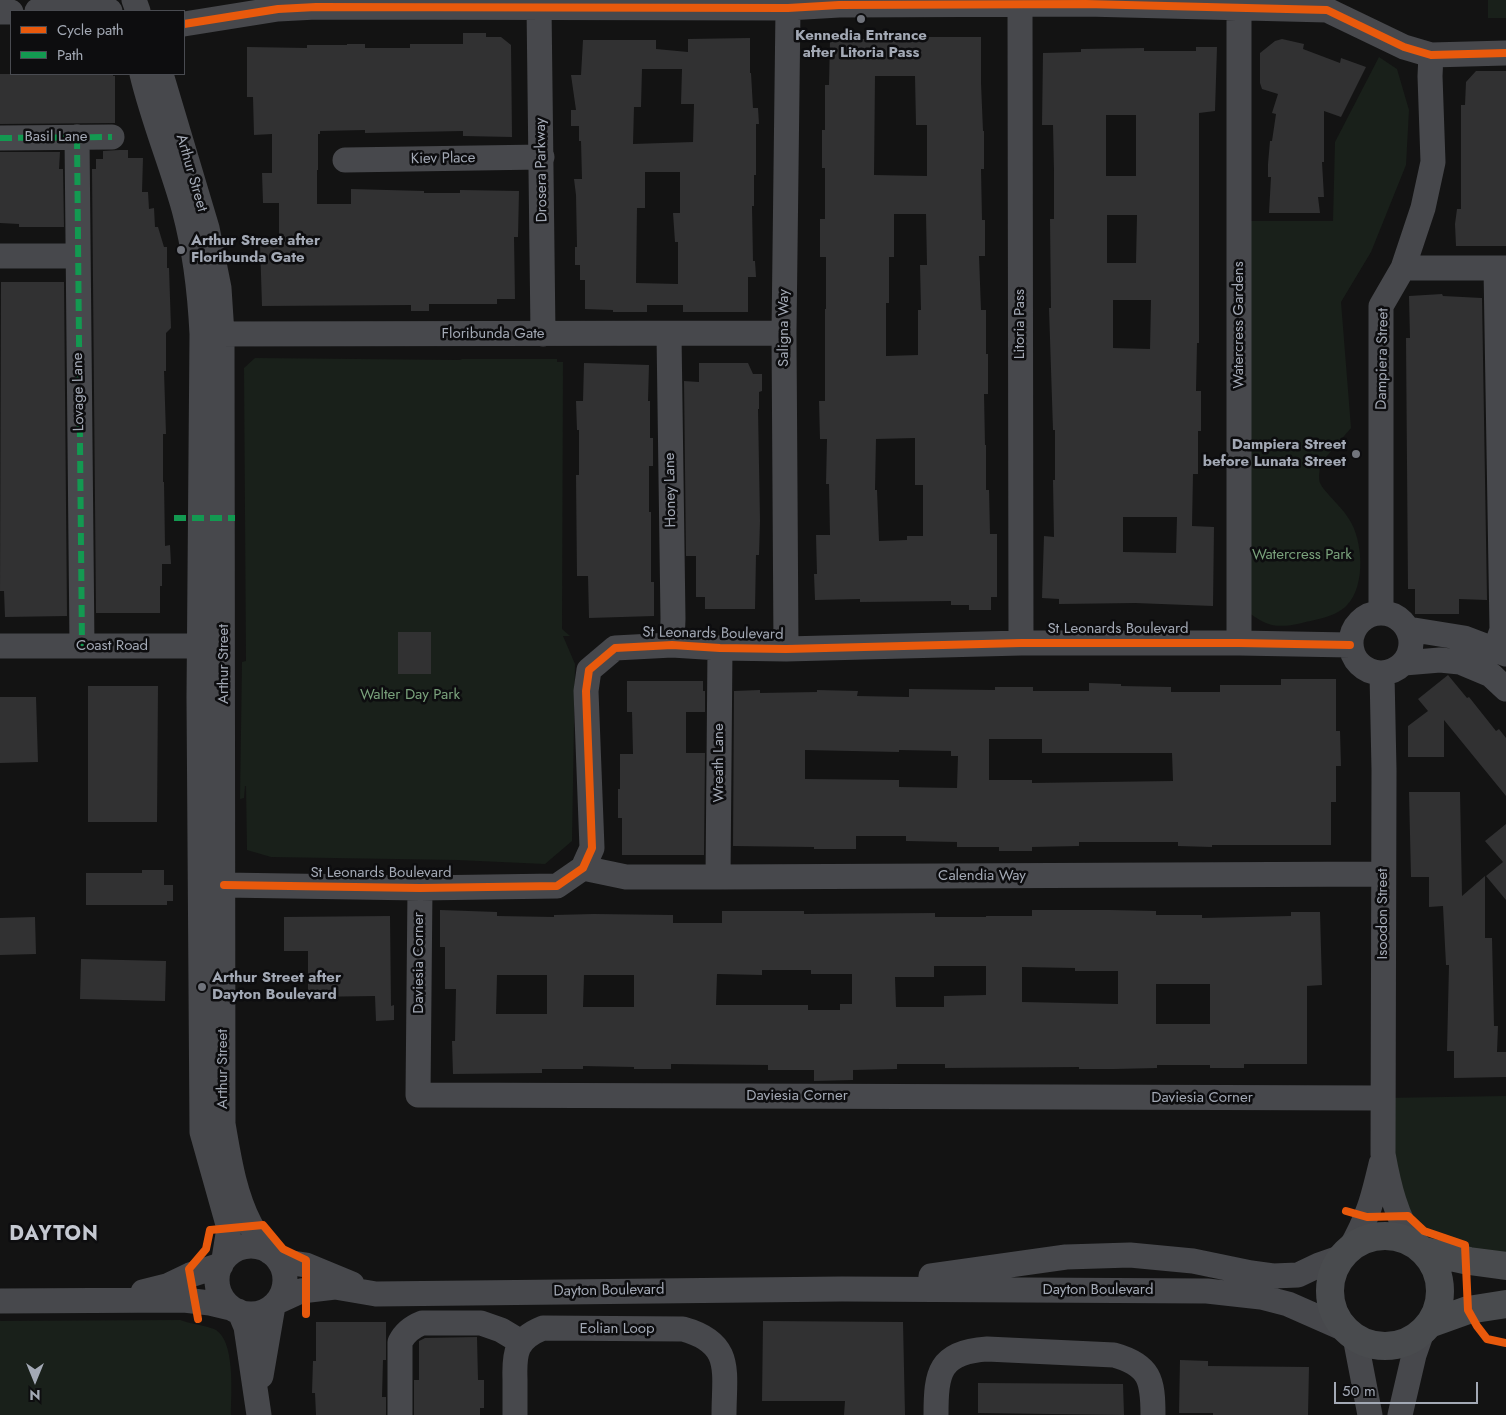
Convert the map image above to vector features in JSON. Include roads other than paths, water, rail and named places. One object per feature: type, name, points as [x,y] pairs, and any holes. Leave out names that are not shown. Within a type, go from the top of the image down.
[{"type":"main road","points":[[1506,1266],[1469,1261],[1419,1248],[1404,1239],[1382,1236],[1370,1238],[1346,1253],[1332,1277],[1331,1300],[1340,1322],[1351,1333],[1372,1344],[1389,1345],[1407,1341],[1425,1328],[1468,1310],[1506,1304]]},
{"type":"main road","points":[[1419,1248],[1436,1270],[1440,1292],[1435,1314],[1425,1328]]},
{"type":"street","points":[[185,24],[243,14],[366,4],[540,6],[600,3],[788,8],[839,2],[1020,5],[1086,2],[1238,7],[1328,5],[1404,47],[1431,55],[1506,53]]},
{"type":"street","points":[[42,10],[75,3],[107,10]]},
{"type":"street","name":"Litoria Pass","points":[[1020,5],[1021,643]]},
{"type":"street","name":"Drosera Parkway","points":[[540,6],[543,334]]},
{"type":"street","name":"Watercress Gardens","points":[[1238,7],[1239,643]]},
{"type":"street","name":"Saligna Way","points":[[786,649],[784,333],[788,8]]},
{"type":"street","points":[[185,40],[243,14]]},
{"type":"street","name":"Dampiera Street","points":[[1381,613],[1381,306],[1404,268],[1423,208],[1433,162],[1431,55]]},
{"type":"street","name":"Arthur Street","points":[[142,75],[157,131],[184,209],[200,290],[212,334],[224,646],[223,1124],[232,1174],[242,1206],[251,1226],[275,1257]]},
{"type":"street","name":"Arthur Street","points":[[161,75],[207,228],[219,288],[212,334],[199,646],[202,1132],[229,1228],[223,1262]]},
{"type":"street","name":"Lovage Lane","points":[[77,137],[82,646]]},
{"type":"street","name":"Basil Lane","points":[[0,138],[112,137]]},
{"type":"street","name":"Kiev Place","points":[[345,160],[542,157]]},
{"type":"street","points":[[0,256],[78,256]]},
{"type":"street","points":[[1404,268],[1501,268],[1502,630],[1500,652],[1464,638],[1408,629]]},
{"type":"street","name":"Floribunda Gate","points":[[212,334],[784,333]]},
{"type":"street","name":"Honey Lane","points":[[669,334],[672,645]]},
{"type":"street","points":[[1381,613],[1397,617],[1405,624],[1410,635],[1411,646],[1408,658],[1398,669],[1382,674],[1370,672],[1360,666],[1353,656],[1350,645],[1352,634],[1357,624],[1366,617],[1381,613]]},
{"type":"street","name":"St Leonards Boulevard","points":[[224,885],[420,888],[558,886],[583,868],[592,848],[586,691],[589,670],[615,648],[672,645],[786,649],[1021,643],[1350,645]]},
{"type":"street","name":"Coast Road","points":[[0,646],[224,646]]},
{"type":"street","name":"Wreath Lane","points":[[718,878],[720,648]]},
{"type":"street","points":[[1404,663],[1440,660],[1460,662],[1491,675],[1506,689]]},
{"type":"street","name":"Isoodon Street","points":[[1382,674],[1383,1154],[1393,1199],[1406,1231],[1419,1248]]},
{"type":"street","name":"Calendia Way","points":[[583,868],[626,876],[718,878],[1383,874]]},
{"type":"street","name":"Daviesia Corner","points":[[420,888],[418,1095],[1382,1098]]},
{"type":"street","name":"Isoodon Street","points":[[1346,1253],[1366,1219],[1383,1154]]},
{"type":"street","points":[[125,1300],[148,1290],[167,1286],[223,1262],[235,1250],[259,1247],[275,1257],[282,1266],[285,1280],[282,1292],[275,1304],[263,1362],[258,1410]]},
{"type":"street","name":"Dayton Boulevard","points":[[842,1289],[1082,1256],[1130,1255],[1161,1257],[1193,1261],[1250,1273],[1273,1276],[1298,1276],[1346,1253]]},
{"type":"street","name":"Dayton Boulevard","points":[[275,1257],[306,1265],[376,1294]]},
{"type":"street","points":[[223,1262],[217,1278],[219,1292],[222,1298],[241,1315],[246,1327],[258,1410]]},
{"type":"street","name":"Dayton Boulevard","points":[[275,1304],[301,1291],[335,1287],[376,1294],[842,1289],[1207,1290],[1261,1297],[1288,1304],[1351,1333]]},
{"type":"street","points":[[0,1301],[184,1300],[210,1303],[256,1314],[275,1304]]},
{"type":"street","points":[[400,1415],[400,1342],[404,1334],[422,1322],[481,1323],[501,1330],[521,1342],[514,1362],[515,1415]]},
{"type":"street","name":"Eolian Loop","points":[[521,1342],[530,1333],[543,1328],[683,1329],[695,1332],[708,1339],[717,1347],[722,1355],[724,1367],[724,1415]]},
{"type":"street","points":[[1400,1415],[1414,1354],[1425,1328]]},
{"type":"street","points":[[1351,1333],[1370,1415]]},
{"type":"street","points":[[936,1415],[937,1382],[947,1364],[957,1354],[971,1350],[987,1349],[1114,1355],[1128,1359],[1141,1367],[1148,1376],[1153,1415]]},
{"type":"place","name":"Kennedia Entrance after Litoria Pass","points":[[861,19]]},
{"type":"place","name":"Arthur Street after Floribunda Gate","points":[[181,250]]},
{"type":"place","name":"Dampiera Street before Lunata Street","points":[[1356,454]]},
{"type":"place","name":"Arthur Street after Dayton Boulevard","points":[[202,987]]},
{"type":"district","name":"DAYTON","points":[[54,1235]]},
{"type":"park label","name":"Watercress Park","points":[[1302,555]]},
{"type":"park label","name":"Walter Day Park","points":[[410,695]]}]
